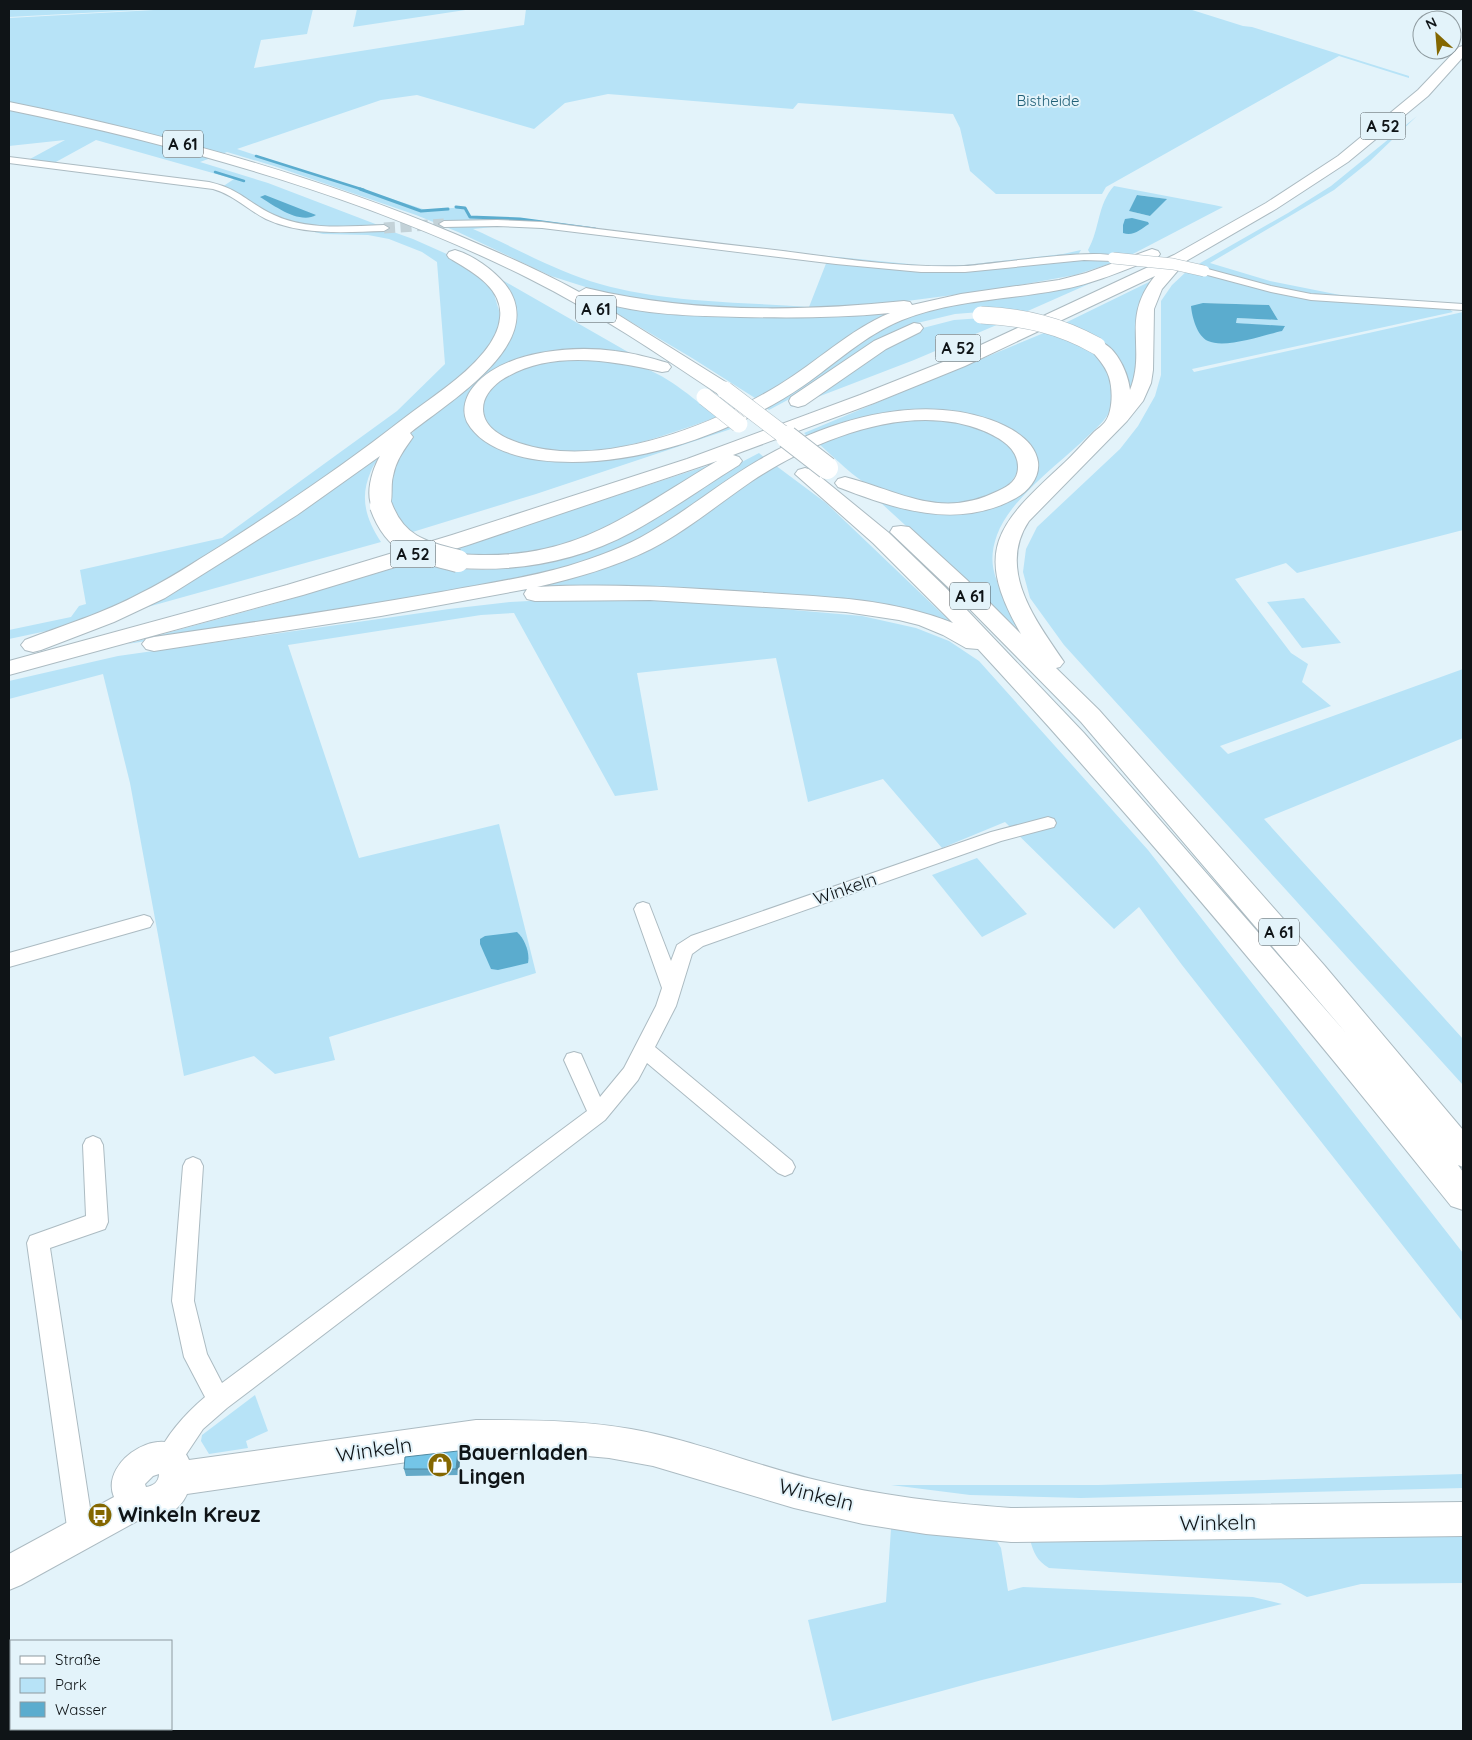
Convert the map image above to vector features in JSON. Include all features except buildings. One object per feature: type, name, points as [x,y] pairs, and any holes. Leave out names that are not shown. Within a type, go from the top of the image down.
[{"type":"highway","name":"A 52","points":[[9,669],[295,590],[460,540],[684,466],[811,420],[959,362],[1262,211],[1343,159],[1424,93],[1446,60]]},
{"type":"highway","name":"A 61","points":[[9,106],[133,132],[206,151],[293,178],[416,223],[542,279],[650,341],[725,390],[845,483],[959,585],[1090,716],[1314,973],[1463,1153]]},
{"type":"highway","name":"A 61","points":[[9,112],[121,136],[247,171],[346,204],[413,231],[561,302],[662,367],[705,398],[805,474],[881,538],[937,592],[1006,665],[1180,859],[1389,1104],[1463,1196]]},
{"type":"highway","points":[[16,650],[111,616],[150,597],[298,506],[383,445],[482,366],[503,338],[509,310],[503,296],[496,285],[483,272],[413,231]]},
{"type":"highway","name":"A 52","points":[[16,650],[166,612],[370,553],[727,436],[822,403],[922,364],[1180,251]]},
{"type":"highway","points":[[727,436],[803,398],[880,345],[900,334],[980,306],[1180,251]]},
{"type":"highway","points":[[1090,716],[1038,643],[1020,611],[1008,581],[1006,556],[1010,536],[1019,520],[1046,490],[1077,462],[1116,421],[1137,395],[1145,374],[1145,314],[1148,298],[1180,251]]},
{"type":"highway","points":[[542,279],[600,297],[655,308],[684,310],[766,312],[980,306]]},
{"type":"highway","points":[[662,367],[623,357],[604,355],[564,356],[536,360],[515,367],[483,386],[473,408],[474,417],[492,438],[513,448],[539,454],[567,458],[638,448],[713,424],[762,402],[785,388],[854,338],[886,320],[934,306],[980,306],[1044,322],[1080,335],[1097,346],[1110,359],[1121,383],[1122,396],[1116,421]]},
{"type":"highway","points":[[440,401],[401,439],[389,457],[379,489],[380,506],[384,521],[400,539],[427,553],[458,560],[506,563],[536,559],[588,542],[643,517],[728,464],[811,420]]},
{"type":"highway","points":[[9,669],[141,646],[424,602],[504,587],[601,563],[664,532],[748,476],[786,455],[830,434],[883,419],[935,415],[968,419],[986,424],[1009,436],[1019,444],[1028,460],[1029,468],[1022,485],[1010,494],[993,502],[964,508],[931,509],[913,507],[886,500],[845,483]]},
{"type":"highway","points":[[424,602],[576,591],[682,594],[875,609],[920,618],[945,626],[966,637],[1006,665]]},
{"type":"street","points":[[9,160],[209,185],[237,195],[261,213],[272,218],[305,226],[336,229],[384,228]]},
{"type":"street","points":[[444,224],[497,223],[542,225],[836,261],[921,269],[965,269],[1084,257],[1164,262],[1310,297],[1358,302],[1463,307]]},
{"type":"street","name":"Winkeln","points":[[9,1574],[137,1504],[151,1504],[160,1501],[172,1490],[172,1469],[195,1421],[282,1351],[598,1114],[631,1074],[645,1050],[666,1006],[684,950],[697,941],[997,836],[1048,822]]},
{"type":"street","points":[[643,909],[672,988]]},
{"type":"street","points":[[9,960],[144,922]]},
{"type":"street","points":[[645,1050],[785,1167]]},
{"type":"street","points":[[574,1060],[598,1114]]},
{"type":"street","points":[[81,1534],[38,1243],[97,1222],[93,1145]]},
{"type":"street","points":[[193,1166],[183,1301],[196,1357],[219,1400]]},
{"type":"street","name":"Winkeln","points":[[172,1469],[476,1436],[513,1436],[595,1440],[651,1450],[841,1503],[942,1520],[1011,1525],[1463,1519]]},
{"type":"green space","points":[[11,9],[158,9],[9,17]]},
{"type":"green space","name":"Bistheide","points":[[172,9],[313,9],[307,34],[261,40],[254,68],[524,25],[526,9],[1189,9],[1409,76],[1409,78],[1339,56],[1106,187],[1102,194],[996,194],[970,171],[960,128],[953,114],[798,103],[793,109],[608,94],[565,103],[534,129],[417,95],[381,100],[237,149],[426,210],[465,207],[471,216],[520,218],[571,225],[566,230],[503,226],[473,229],[584,279],[651,295],[730,303],[809,307],[827,261],[913,270],[1088,260],[1115,262],[1075,275],[999,289],[907,301],[841,306],[767,309],[648,303],[595,290],[551,276],[458,232],[416,215],[274,166],[227,152],[200,162],[268,183],[378,225],[318,226],[282,219],[222,187],[234,179],[96,140],[54,163],[30,159],[65,140],[9,146],[9,18]]},
{"type":"green space","points":[[357,9],[472,9],[353,27]]},
{"type":"green space","points":[[1417,116],[1370,161],[1334,190],[1210,263],[1270,281],[1355,298],[1294,291],[1195,266],[1331,186]]},
{"type":"green space","points":[[1114,186],[1223,207],[1129,256],[1091,255],[1088,250],[1108,193]],"holes":[[[1138,195],[1166,199],[1150,216],[1129,211]]]},
{"type":"green space","points":[[272,222],[328,230],[385,229],[449,255],[474,272],[493,291],[501,317],[497,336],[483,356],[443,392],[276,512],[161,584],[133,600],[56,629],[9,639],[9,630],[71,617],[79,606],[86,604],[80,570],[222,538],[397,411],[445,364],[437,262],[422,252],[389,239],[368,235],[323,234]]},
{"type":"green space","points":[[1081,250],[1078,255],[976,266],[927,267],[827,259],[828,256],[929,266],[966,265],[1063,254]]},
{"type":"green space","points":[[1187,271],[1307,298],[1360,304],[1446,307],[1453,312],[1192,369],[1194,372],[1463,312],[1463,530],[1297,573],[1286,563],[1235,579],[1291,653],[1308,664],[1302,682],[1331,706],[1220,746],[1228,754],[1463,669],[1463,738],[1264,819],[1463,1039],[1463,1085],[1064,645],[1030,598],[1023,572],[1026,549],[1037,527],[1120,449],[1138,426],[1155,396],[1161,375],[1161,301],[1172,285]],"holes":[[[1203,303],[1269,305],[1278,320],[1237,318],[1236,323],[1285,327],[1236,341],[1210,342]]]},
{"type":"green space","points":[[493,276],[642,360],[570,353],[487,379],[479,432],[573,459],[723,423],[731,429],[536,494],[406,534],[390,516],[392,459],[411,434],[512,330]]},
{"type":"green space","points":[[1088,281],[1091,283],[1021,314],[980,312],[955,314],[913,324],[769,410],[762,404],[868,332],[931,309]]},
{"type":"green space","points":[[1151,281],[1143,294],[1139,307],[1138,374],[1129,399],[1125,378],[1063,324]]},
{"type":"green space","points":[[589,297],[665,311],[911,308],[852,334],[774,389],[755,398]]},
{"type":"green space","points":[[982,318],[1006,321],[914,360],[789,408],[858,363],[919,329],[954,320]]},
{"type":"green space","points":[[1051,330],[1083,346],[1100,358],[1112,379],[1113,398],[1109,413],[1103,421],[1025,494],[1004,521],[997,535],[993,549],[994,573],[1017,628],[880,502],[944,511],[1023,487],[1020,443],[931,412],[809,438],[804,433]]},
{"type":"green space","points":[[576,358],[620,362],[646,369],[678,386],[717,417],[617,448],[562,453],[539,451],[520,446],[491,430],[486,425],[482,418],[482,403],[489,390],[500,379],[514,371],[531,365]]},
{"type":"green space","points":[[937,418],[978,427],[1012,445],[1021,461],[1013,479],[998,492],[979,500],[958,503],[934,503],[911,500],[890,495],[866,484],[819,444],[870,424]]},
{"type":"green space","points":[[381,450],[367,481],[365,499],[368,517],[381,542],[126,613]]},
{"type":"green space","points":[[759,453],[766,459],[644,539],[564,572],[323,614],[127,644],[277,603],[417,561],[461,569],[486,570],[557,559]]},
{"type":"green space","points":[[728,459],[650,509],[550,551],[490,558],[447,551]]},
{"type":"green space","points":[[775,465],[826,503],[957,628],[904,611],[535,590],[502,592],[577,575]]},
{"type":"green space","points":[[587,598],[725,604],[862,616],[916,628],[949,641],[979,661],[1148,850],[1463,1253],[1463,1322],[1182,965],[1139,907],[1114,929],[1005,822],[942,848],[883,779],[808,802],[776,658],[637,673],[658,790],[615,796],[514,613],[481,615],[288,645],[359,858],[499,824],[536,973],[329,1037],[335,1060],[275,1074],[254,1056],[184,1076],[130,783],[103,674],[9,699],[9,681],[118,656],[449,609],[510,602]]},
{"type":"green space","points":[[1304,598],[1341,643],[1302,648],[1267,602]]},
{"type":"green space","points":[[977,858],[1027,914],[982,937],[932,875]]},
{"type":"green space","points":[[255,1395],[268,1431],[246,1441],[248,1448],[209,1454],[201,1441],[202,1435]]},
{"type":"green space","points":[[1463,1474],[1463,1488],[1081,1498],[970,1495],[891,1485],[1098,1485]]},
{"type":"green space","points":[[891,1529],[993,1535],[1001,1548],[1008,1591],[1023,1587],[1253,1597],[1282,1604],[982,1680],[832,1721],[808,1620],[886,1602]]},
{"type":"green space","points":[[1463,1535],[1463,1583],[1361,1584],[1307,1597],[1281,1583],[1049,1568],[1036,1556],[1030,1539]]},
{"type":"water","points":[[265,195],[316,215],[302,218],[287,213],[260,197]]},
{"type":"water","points":[[1137,195],[1167,199],[1150,216],[1129,211]]},
{"type":"water","points":[[1132,218],[1148,222],[1149,224],[1134,233],[1123,233],[1125,219]]},
{"type":"water","points":[[1203,303],[1269,305],[1278,320],[1237,318],[1236,323],[1285,326],[1282,331],[1245,340],[1215,343],[1204,339],[1194,321],[1191,306]]},
{"type":"water","points":[[517,932],[526,946],[528,963],[498,970],[491,969],[480,944],[480,939],[485,936]]},
{"type":"waterway","points":[[256,156],[364,190]]},
{"type":"waterway","points":[[215,172],[244,181]]},
{"type":"waterway","points":[[360,189],[421,211],[448,209]]},
{"type":"waterway","points":[[456,207],[465,208],[470,217],[520,219],[595,229]]},
{"type":"tunnel","points":[[384,228],[444,224]]},
{"type":"place","name":"Bauernladen Lingen","points":[[440,1465]]},
{"type":"place","name":"Winkeln Kreuz","points":[[100,1515]]}]
